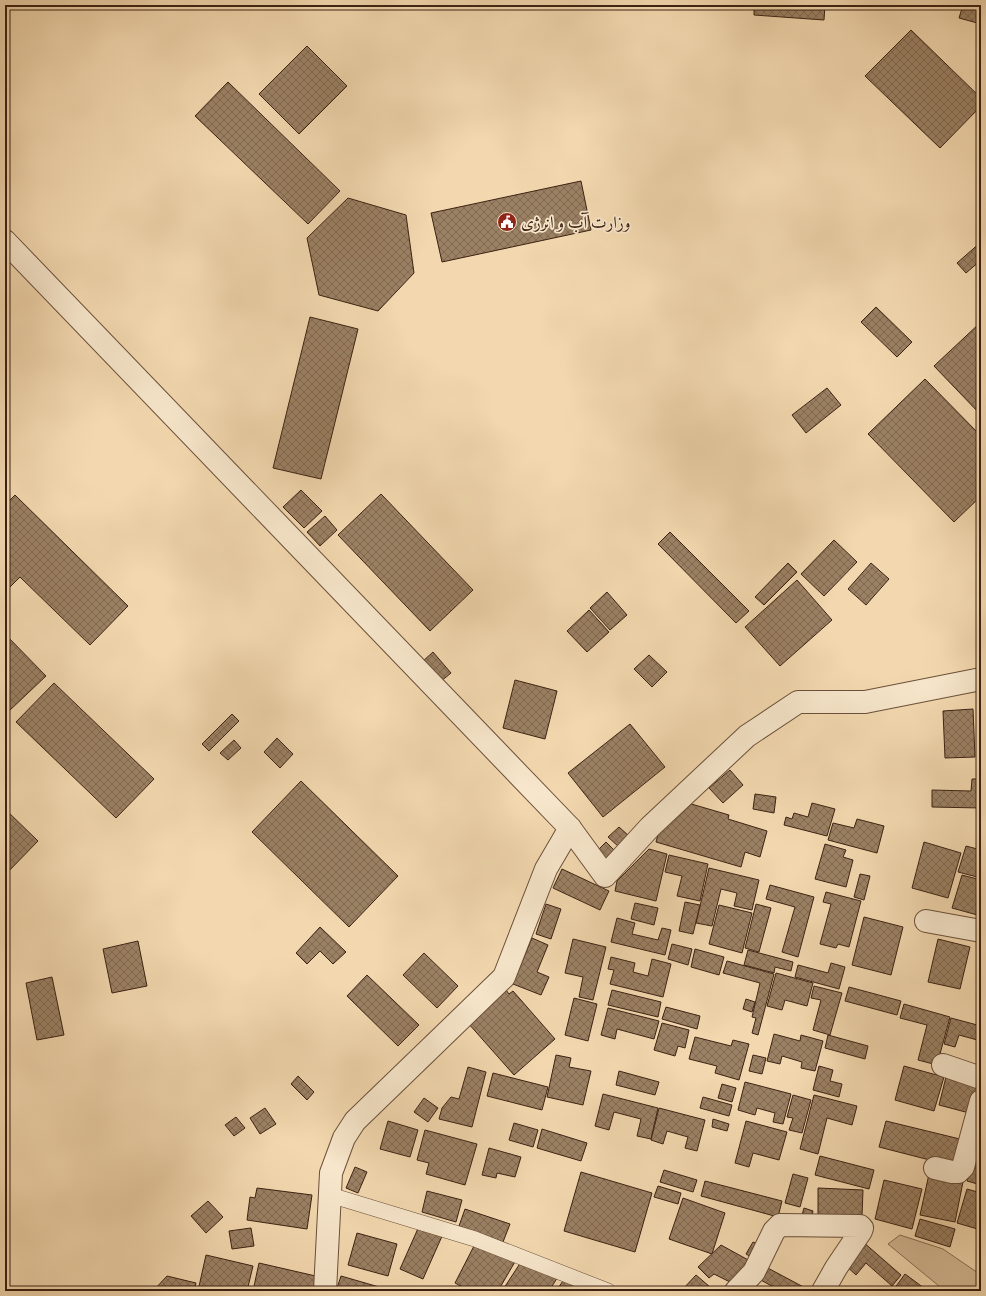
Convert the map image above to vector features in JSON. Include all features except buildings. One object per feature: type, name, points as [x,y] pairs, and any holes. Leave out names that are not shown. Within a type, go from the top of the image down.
[{"type":"street","points":[[5,241],[570,828],[605,876],[650,827],[747,736],[798,702],[865,702],[981,679]]},
{"type":"street","points":[[325,1291],[332,1173],[344,1138],[355,1121],[504,978],[546,869],[570,828]]},
{"type":"street","points":[[926,921],[981,931]]},
{"type":"street","points":[[943,1065],[981,1078]]},
{"type":"street","points":[[934,1168],[958,1172],[963,1167],[981,1101]]},
{"type":"street","points":[[736,1291],[754,1272],[774,1231],[780,1225],[860,1226],[862,1228],[861,1231],[836,1268],[823,1291]]},
{"type":"lane","points":[[330,1195],[475,1239],[608,1291]]},
{"type":"shaded area","points":[[900,1235],[943,1249],[981,1275],[981,1291],[945,1291],[888,1244]]},
{"type":"place","name":"وزارت آب و انرژی","points":[[507,222]]}]
